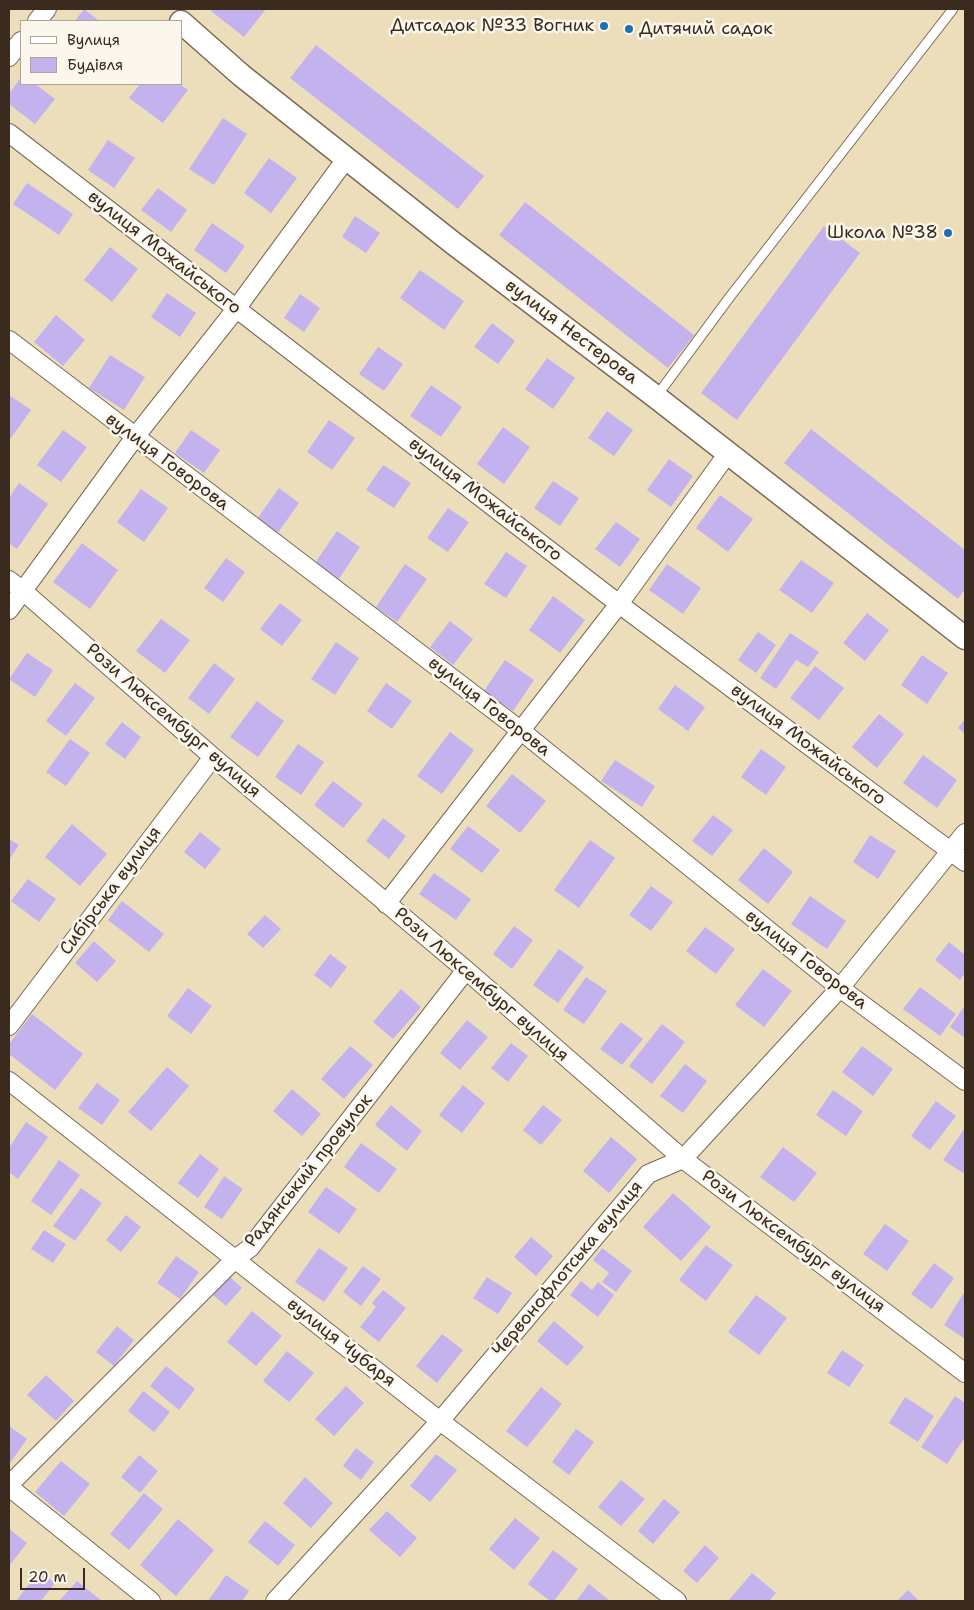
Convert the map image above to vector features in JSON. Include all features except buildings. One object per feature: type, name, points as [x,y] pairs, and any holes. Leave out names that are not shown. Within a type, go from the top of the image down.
[{"type":"street","points":[[38,20],[47,9]]},
{"type":"street","name":"вулиця Нестерова","points":[[166,9],[179,20]]},
{"type":"street","name":"вулиця Нестерова","points":[[182,23],[241,75],[346,159],[965,638]]},
{"type":"street","points":[[9,57],[20,42]]},
{"type":"street","name":"вулиця Можайського","points":[[9,133],[619,604],[958,857]]},
{"type":"street","points":[[9,610],[135,437],[236,309],[346,159]]},
{"type":"street","name":"вулиця Говорова","points":[[9,340],[520,730],[840,988],[965,1081]]},
{"type":"street","points":[[386,904],[619,604],[728,453]]},
{"type":"street","name":"Рози Люксембург вулиця","points":[[9,580],[386,904],[466,970],[682,1159],[965,1373]]},
{"type":"street","name":"Сибірська вулиця","points":[[9,1026],[214,757]]},
{"type":"street","name":"Червонофлотська вулиця","points":[[275,1601],[440,1421],[648,1174],[682,1159],[958,857],[965,833]]},
{"type":"street","name":"Радянський провулок","points":[[9,1486],[235,1259],[250,1248],[466,970]]},
{"type":"street","name":"вулиця Чубаря","points":[[9,1080],[440,1421],[678,1601]]},
{"type":"street","points":[[9,1486],[151,1601]]},
{"type":"lane","points":[[656,397],[729,298],[953,9]]},
{"type":"place","name":"Дитсадок №33 Вогник","points":[[604,26]]},
{"type":"place","name":"Дитячий садок","points":[[629,29]]},
{"type":"place","name":"Школа №38","points":[[948,233]]}]
